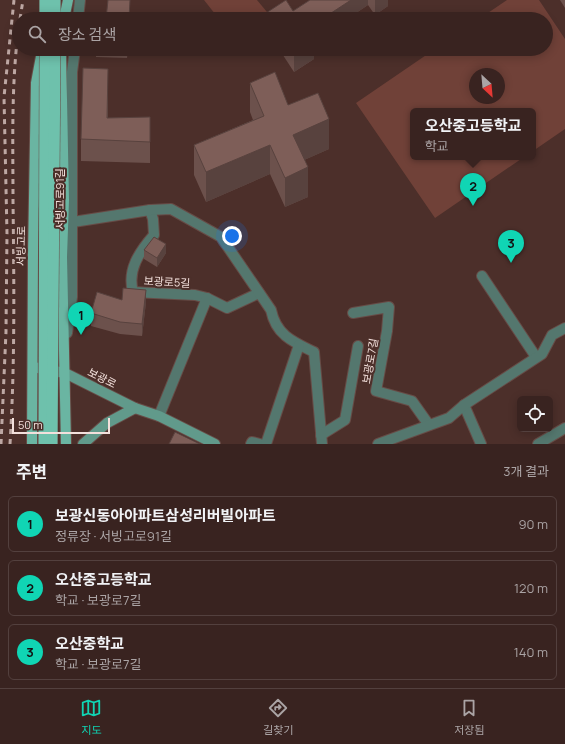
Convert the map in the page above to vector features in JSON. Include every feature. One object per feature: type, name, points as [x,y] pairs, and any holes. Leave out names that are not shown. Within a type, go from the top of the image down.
[{"type":"highway","points":[[45,0],[46,12]]},
{"type":"highway","points":[[55,0],[55,12]]},
{"type":"highway","points":[[43,56],[44,444]]},
{"type":"highway","points":[[52,444],[54,56]]},
{"type":"main road","points":[[48,12],[51,0]]},
{"type":"main road","points":[[65,12],[68,0]]},
{"type":"main road","name":"서빙고로","points":[[32,444],[36,83],[42,56]]},
{"type":"main road","points":[[61,56],[64,200],[62,257],[66,444]]},
{"type":"main road","points":[[33,254],[42,263],[51,264],[62,257]]},
{"type":"main road","name":"보광로","points":[[33,367],[65,373],[135,408],[158,416],[215,444]]},
{"type":"main road","points":[[83,444],[107,423],[135,408]]},
{"type":"street","points":[[79,12],[80,0]]},
{"type":"street","name":"서빙고로91길","points":[[65,349],[72,297],[72,72],[73,56]]},
{"type":"street","points":[[73,222],[150,210],[171,209],[220,237],[271,310],[274,323],[289,340],[314,352],[321,439]]},
{"type":"street","name":"보광로5길","points":[[150,210],[153,219],[154,235],[144,246],[133,266],[131,283],[133,292],[195,295],[207,298],[228,308],[259,293]]},
{"type":"street","points":[[482,276],[536,357]]},
{"type":"street","points":[[158,416],[207,298]]},
{"type":"street","name":"보광로7길","points":[[353,313],[389,307],[387,331],[376,391],[412,401],[429,425]]},
{"type":"street","points":[[378,444],[449,418],[464,405],[542,354],[552,335],[565,328]]},
{"type":"street","points":[[266,444],[299,345]]},
{"type":"street","points":[[321,439],[345,420],[358,346]]},
{"type":"street","points":[[464,405],[481,444]]},
{"type":"street","points":[[538,444],[565,428]]},
{"type":"street","points":[[251,444],[252,442],[260,444]]},
{"type":"shaded area","points":[[204,0],[257,0],[267,12],[213,12]]},
{"type":"shaded area","points":[[507,0],[539,0],[547,12],[489,12]]},
{"type":"shaded area","points":[[553,21],[565,39],[565,129],[536,149],[536,108],[410,108],[410,160],[520,160],[435,218],[356,103],[425,56],[553,56]]},
{"type":"building","points":[[108,0],[130,0],[129,12],[107,12]]},
{"type":"building","points":[[286,0],[293,11],[310,0],[351,0],[333,12],[268,12]]},
{"type":"building","points":[[83,68],[108,69],[107,118],[150,117],[150,142],[81,139]]},
{"type":"building","points":[[275,72],[288,105],[318,93],[329,119],[293,135],[308,167],[285,178],[270,145],[206,172],[194,145],[264,116],[250,83]]},
{"type":"building","points":[[154,237],[166,244],[157,258],[144,250]]},
{"type":"building","points":[[123,288],[146,290],[142,324],[120,322],[91,313],[97,292],[122,300]]},
{"type":"building","points":[[175,432],[200,444],[169,444]]},
{"type":"railway","points":[[13,12],[14,0]]},
{"type":"railway","points":[[21,12],[23,0]]},
{"type":"railway","points":[[1,444],[6,332],[7,234],[4,97],[12,19]]},
{"type":"railway","points":[[10,444],[14,322],[13,113],[16,56]]},
{"type":"place","name":"오산중고등학교","points":[[473,206]]},
{"type":"place","name":"오산중학교","points":[[511,263]]},
{"type":"place","name":"보광신동아아파트삼성리버빌아파트","points":[[81,335]]}]
